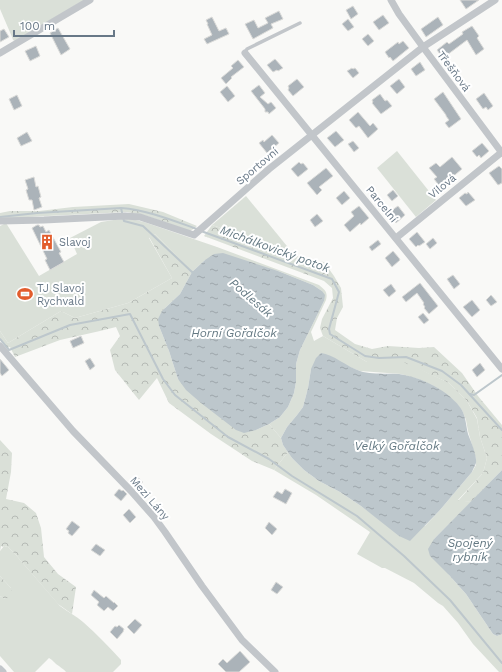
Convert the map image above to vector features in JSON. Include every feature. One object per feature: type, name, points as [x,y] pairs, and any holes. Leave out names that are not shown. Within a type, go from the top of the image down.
[{"type":"street","points":[[0,53],[90,0]]},
{"type":"street","name":"Třešňová","points":[[391,0],[399,14],[502,153]]},
{"type":"street","name":"Sportovní","points":[[0,221],[125,216],[140,217],[194,235],[269,169],[423,47],[495,0]]},
{"type":"street","name":"Parcelní","points":[[245,53],[502,369]]},
{"type":"street","name":"Vilová","points":[[396,238],[502,153]]},
{"type":"street","name":"Mezi Lány","points":[[0,346],[73,431],[154,517],[242,640],[275,672]]},
{"type":"street","points":[[0,669],[3,672]]},
{"type":"lane","points":[[245,53],[247,49],[300,23]]},
{"type":"green space","points":[[0,0],[84,0],[15,41],[13,40],[0,9]]},
{"type":"green space","points":[[397,151],[436,200],[416,217],[377,168]]},
{"type":"green space","points":[[246,196],[291,251],[212,225]]},
{"type":"green space","points":[[129,204],[163,212],[197,226],[190,231],[147,216],[127,212],[28,217],[0,220],[0,213],[10,211],[39,211],[73,207]]},
{"type":"green space","points":[[127,218],[144,222],[217,247],[319,285],[326,291],[327,297],[311,332],[314,341],[323,336],[367,362],[403,361],[449,383],[467,401],[477,419],[480,437],[487,458],[483,473],[458,500],[471,502],[434,539],[449,575],[466,594],[493,634],[497,636],[502,634],[502,672],[499,672],[473,644],[458,623],[443,606],[414,583],[357,554],[370,532],[316,495],[274,470],[288,452],[304,470],[319,481],[340,492],[380,520],[425,526],[472,472],[476,465],[476,459],[462,410],[444,393],[432,385],[401,374],[360,371],[347,366],[311,369],[303,407],[287,427],[281,438],[269,424],[280,417],[288,407],[294,393],[296,382],[296,364],[300,350],[324,301],[322,291],[313,285],[278,271],[205,260],[192,272],[155,234],[149,238],[172,278],[128,303],[75,318],[61,311],[8,343],[0,331],[0,226],[6,223],[39,276],[77,254],[70,238],[101,222]]},
{"type":"green space","points":[[212,225],[288,250],[302,258],[324,262],[341,288],[343,307],[337,318],[335,330],[355,344],[372,349],[388,346],[419,348],[434,347],[462,373],[478,396],[502,425],[502,470],[471,502],[458,501],[483,473],[487,458],[480,437],[477,418],[467,401],[449,383],[403,362],[367,362],[323,336],[320,328],[322,319],[333,298],[332,288],[324,281],[204,236]]},
{"type":"green space","points":[[155,234],[192,272],[180,294],[162,311],[159,326],[178,379],[256,430],[269,424],[281,438],[283,445],[288,452],[274,470],[252,461],[211,434],[169,403],[157,378],[139,400],[115,370],[110,350],[120,336],[116,327],[60,340],[15,357],[10,347],[7,348],[0,338],[0,331],[8,343],[61,311],[75,318],[128,303],[172,278],[149,237]]},
{"type":"green space","points":[[0,440],[12,453],[11,472],[6,499],[24,503],[36,513],[41,528],[44,557],[58,574],[76,587],[72,614],[58,604],[8,547],[1,546],[0,551]]},
{"type":"green space","points":[[4,546],[8,547],[15,554],[60,606],[78,618],[121,660],[121,664],[113,672],[66,672],[49,658],[35,672],[14,672],[0,656],[0,596],[5,599],[11,588],[0,576],[0,551]]},
{"type":"green space","points":[[0,576],[11,588],[12,593],[10,597],[5,599],[0,596]]},
{"type":"water","name":"Horní Gořalčok","points":[[223,253],[278,271],[313,285],[325,295],[324,301],[300,350],[296,364],[296,382],[294,393],[288,407],[280,417],[269,424],[256,430],[244,433],[236,430],[186,390],[178,379],[159,326],[158,319],[162,311],[180,294],[192,272],[214,254]]},
{"type":"water","name":"Velký Gořalčok","points":[[321,353],[360,371],[399,374],[416,378],[443,391],[457,403],[462,410],[468,434],[475,452],[476,464],[472,472],[440,510],[410,541],[399,536],[361,506],[340,492],[319,481],[304,470],[292,458],[283,445],[281,438],[287,427],[303,407],[311,369],[316,358]]},
{"type":"water","name":"Spojený rybník","points":[[502,470],[502,634],[497,636],[493,634],[466,594],[430,556],[428,549],[434,539]]},
{"type":"building","points":[[460,0],[479,0],[466,9]]},
{"type":"building","points":[[353,6],[358,14],[351,19],[346,10]]},
{"type":"building","points":[[279,11],[283,19],[271,24],[273,28],[253,39],[245,24],[254,20],[258,28],[268,23],[265,18]]},
{"type":"building","points":[[383,15],[389,23],[379,30],[373,22]]},
{"type":"building","points":[[212,17],[219,31],[226,28],[229,34],[207,44],[204,39],[212,35],[206,20]]},
{"type":"building","points":[[438,17],[443,25],[426,37],[421,29]]},
{"type":"building","points":[[348,19],[354,27],[348,31],[342,24]]},
{"type":"building","points":[[472,26],[479,36],[477,38],[484,49],[476,55],[467,40],[443,58],[437,50],[447,42],[449,44],[463,34],[462,32]]},
{"type":"building","points":[[58,28],[70,49],[61,55],[50,33]]},
{"type":"building","points":[[4,29],[9,37],[0,42],[0,31]]},
{"type":"building","points":[[368,34],[374,41],[368,46],[362,39]]},
{"type":"building","points":[[403,41],[409,48],[393,61],[385,52],[398,42],[399,44]]},
{"type":"building","points":[[36,46],[40,56],[30,61],[25,51]]},
{"type":"building","points":[[275,59],[283,68],[273,72],[267,65]]},
{"type":"building","points":[[238,60],[244,67],[231,77],[232,78],[226,84],[221,78],[233,68],[231,66]]},
{"type":"building","points":[[420,62],[425,70],[416,76],[411,69]]},
{"type":"building","points":[[355,68],[359,73],[353,78],[347,71]]},
{"type":"building","points":[[297,79],[304,87],[293,96],[288,90],[288,86]]},
{"type":"building","points":[[399,79],[405,87],[397,94],[390,86]]},
{"type":"building","points":[[259,85],[265,93],[260,97],[268,104],[271,102],[276,108],[269,114],[268,112],[265,112],[265,109],[251,91]]},
{"type":"building","points":[[227,86],[235,96],[228,102],[220,92]]},
{"type":"building","points":[[443,92],[461,119],[449,128],[445,123],[449,120],[434,99]]},
{"type":"building","points":[[484,93],[493,106],[488,110],[486,107],[483,109],[476,99]]},
{"type":"building","points":[[380,94],[385,101],[387,100],[392,106],[381,114],[372,103],[372,100]]},
{"type":"building","points":[[17,95],[22,106],[14,110],[9,99]]},
{"type":"building","points":[[358,112],[370,126],[373,123],[378,129],[368,138],[359,126],[356,128],[349,120]]},
{"type":"building","points":[[336,131],[344,140],[335,147],[327,138]]},
{"type":"building","points":[[27,132],[32,141],[21,146],[17,138]]},
{"type":"building","points":[[272,135],[279,143],[267,153],[259,143],[263,140],[264,142]]},
{"type":"building","points":[[353,141],[359,148],[354,152],[348,144]]},
{"type":"building","points":[[482,143],[489,151],[481,158],[479,155],[477,157],[472,151]]},
{"type":"building","points":[[452,157],[462,169],[447,182],[448,184],[442,189],[434,179],[437,177],[429,168],[436,163],[440,167]]},
{"type":"building","points":[[299,162],[301,164],[303,163],[308,169],[298,177],[291,169]]},
{"type":"building","points":[[499,166],[502,169],[502,183],[498,185],[489,173]]},
{"type":"building","points":[[326,168],[333,176],[319,187],[322,190],[317,195],[307,183]]},
{"type":"building","points":[[34,177],[36,187],[38,186],[41,197],[39,198],[42,207],[34,210],[32,200],[29,200],[26,190],[28,189],[25,180]]},
{"type":"building","points":[[393,190],[398,196],[392,201],[387,195]]},
{"type":"building","points":[[344,191],[350,198],[342,205],[336,198]]},
{"type":"building","points":[[468,192],[475,200],[466,206],[459,198]]},
{"type":"building","points":[[359,206],[369,218],[361,225],[360,223],[350,232],[344,225],[354,216],[351,212]]},
{"type":"building","points":[[398,206],[405,215],[396,223],[388,213]]},
{"type":"building","points":[[317,214],[323,221],[315,227],[310,220]]},
{"type":"building","name":"Slavoj","points":[[37,225],[40,227],[43,226],[46,232],[49,230],[61,252],[59,253],[64,262],[50,270],[45,260],[47,259],[32,228]]},
{"type":"building","points":[[417,232],[425,242],[416,247],[409,239]]},
{"type":"building","points":[[433,238],[437,243],[430,249],[426,244]]},
{"type":"building","points":[[378,240],[381,244],[372,251],[369,247]]},
{"type":"building","points":[[393,251],[400,260],[392,267],[385,258]]},
{"type":"building","points":[[453,275],[460,284],[454,289],[447,279]]},
{"type":"building","points":[[420,283],[438,306],[429,314],[424,308],[424,303],[417,293],[406,302],[402,297]]},
{"type":"building","points":[[391,284],[396,291],[389,297],[383,290]]},
{"type":"building","points":[[491,295],[497,302],[491,306],[486,300]]},
{"type":"building","points":[[472,300],[480,310],[472,317],[463,307]]},
{"type":"building","points":[[423,313],[429,320],[424,324],[418,317]]},
{"type":"building","points":[[81,336],[84,343],[73,348],[70,341]]},
{"type":"building","points":[[90,358],[95,366],[90,370],[85,361]]},
{"type":"building","points":[[0,359],[9,370],[2,376],[0,373]]},
{"type":"building","points":[[480,363],[485,370],[477,377],[472,370]]},
{"type":"building","points":[[135,475],[143,482],[139,486],[131,479]]},
{"type":"building","points":[[119,489],[122,491],[123,490],[127,494],[121,501],[114,495]]},
{"type":"building","points":[[285,489],[292,493],[286,504],[273,497],[277,491],[282,494]]},
{"type":"building","points":[[129,509],[136,517],[130,523],[123,515]]},
{"type":"building","points":[[72,521],[80,527],[72,536],[66,529]]},
{"type":"building","points":[[269,522],[277,529],[272,535],[265,528]]},
{"type":"building","points":[[96,544],[105,550],[100,556],[91,550]]},
{"type":"building","points":[[276,582],[283,587],[277,594],[271,590]]},
{"type":"building","points":[[94,590],[104,598],[106,596],[118,606],[113,611],[108,607],[104,611],[97,605],[99,602],[91,595]]},
{"type":"building","points":[[135,619],[142,625],[134,634],[127,627]]},
{"type":"building","points":[[119,625],[124,629],[117,639],[110,632],[115,626],[117,627]]},
{"type":"building","points":[[240,651],[250,662],[239,672],[226,672],[218,664],[223,659],[227,663]]},
{"type":"waterway","name":"Podlesák","points":[[121,208],[124,221],[143,226],[194,273]]},
{"type":"waterway","name":"Michálkovický potok","points":[[0,217],[37,213],[121,208],[150,213],[197,229]]},
{"type":"waterway","name":"Michálkovický potok","points":[[201,231],[332,279],[339,292],[329,329],[330,334],[365,356],[379,358],[406,357],[442,371],[461,385],[502,430]]},
{"type":"waterway","points":[[0,339],[9,350],[70,325],[130,314],[163,379],[175,395],[228,437],[269,459],[292,476],[357,516],[404,556],[450,600],[502,663]]},
{"type":"waterway","points":[[470,394],[474,395],[502,375]]},
{"type":"place","name":"Slavoj","points":[[47,242]]},
{"type":"place","name":"TJ Slavoj Rychvald","points":[[25,294]]}]
